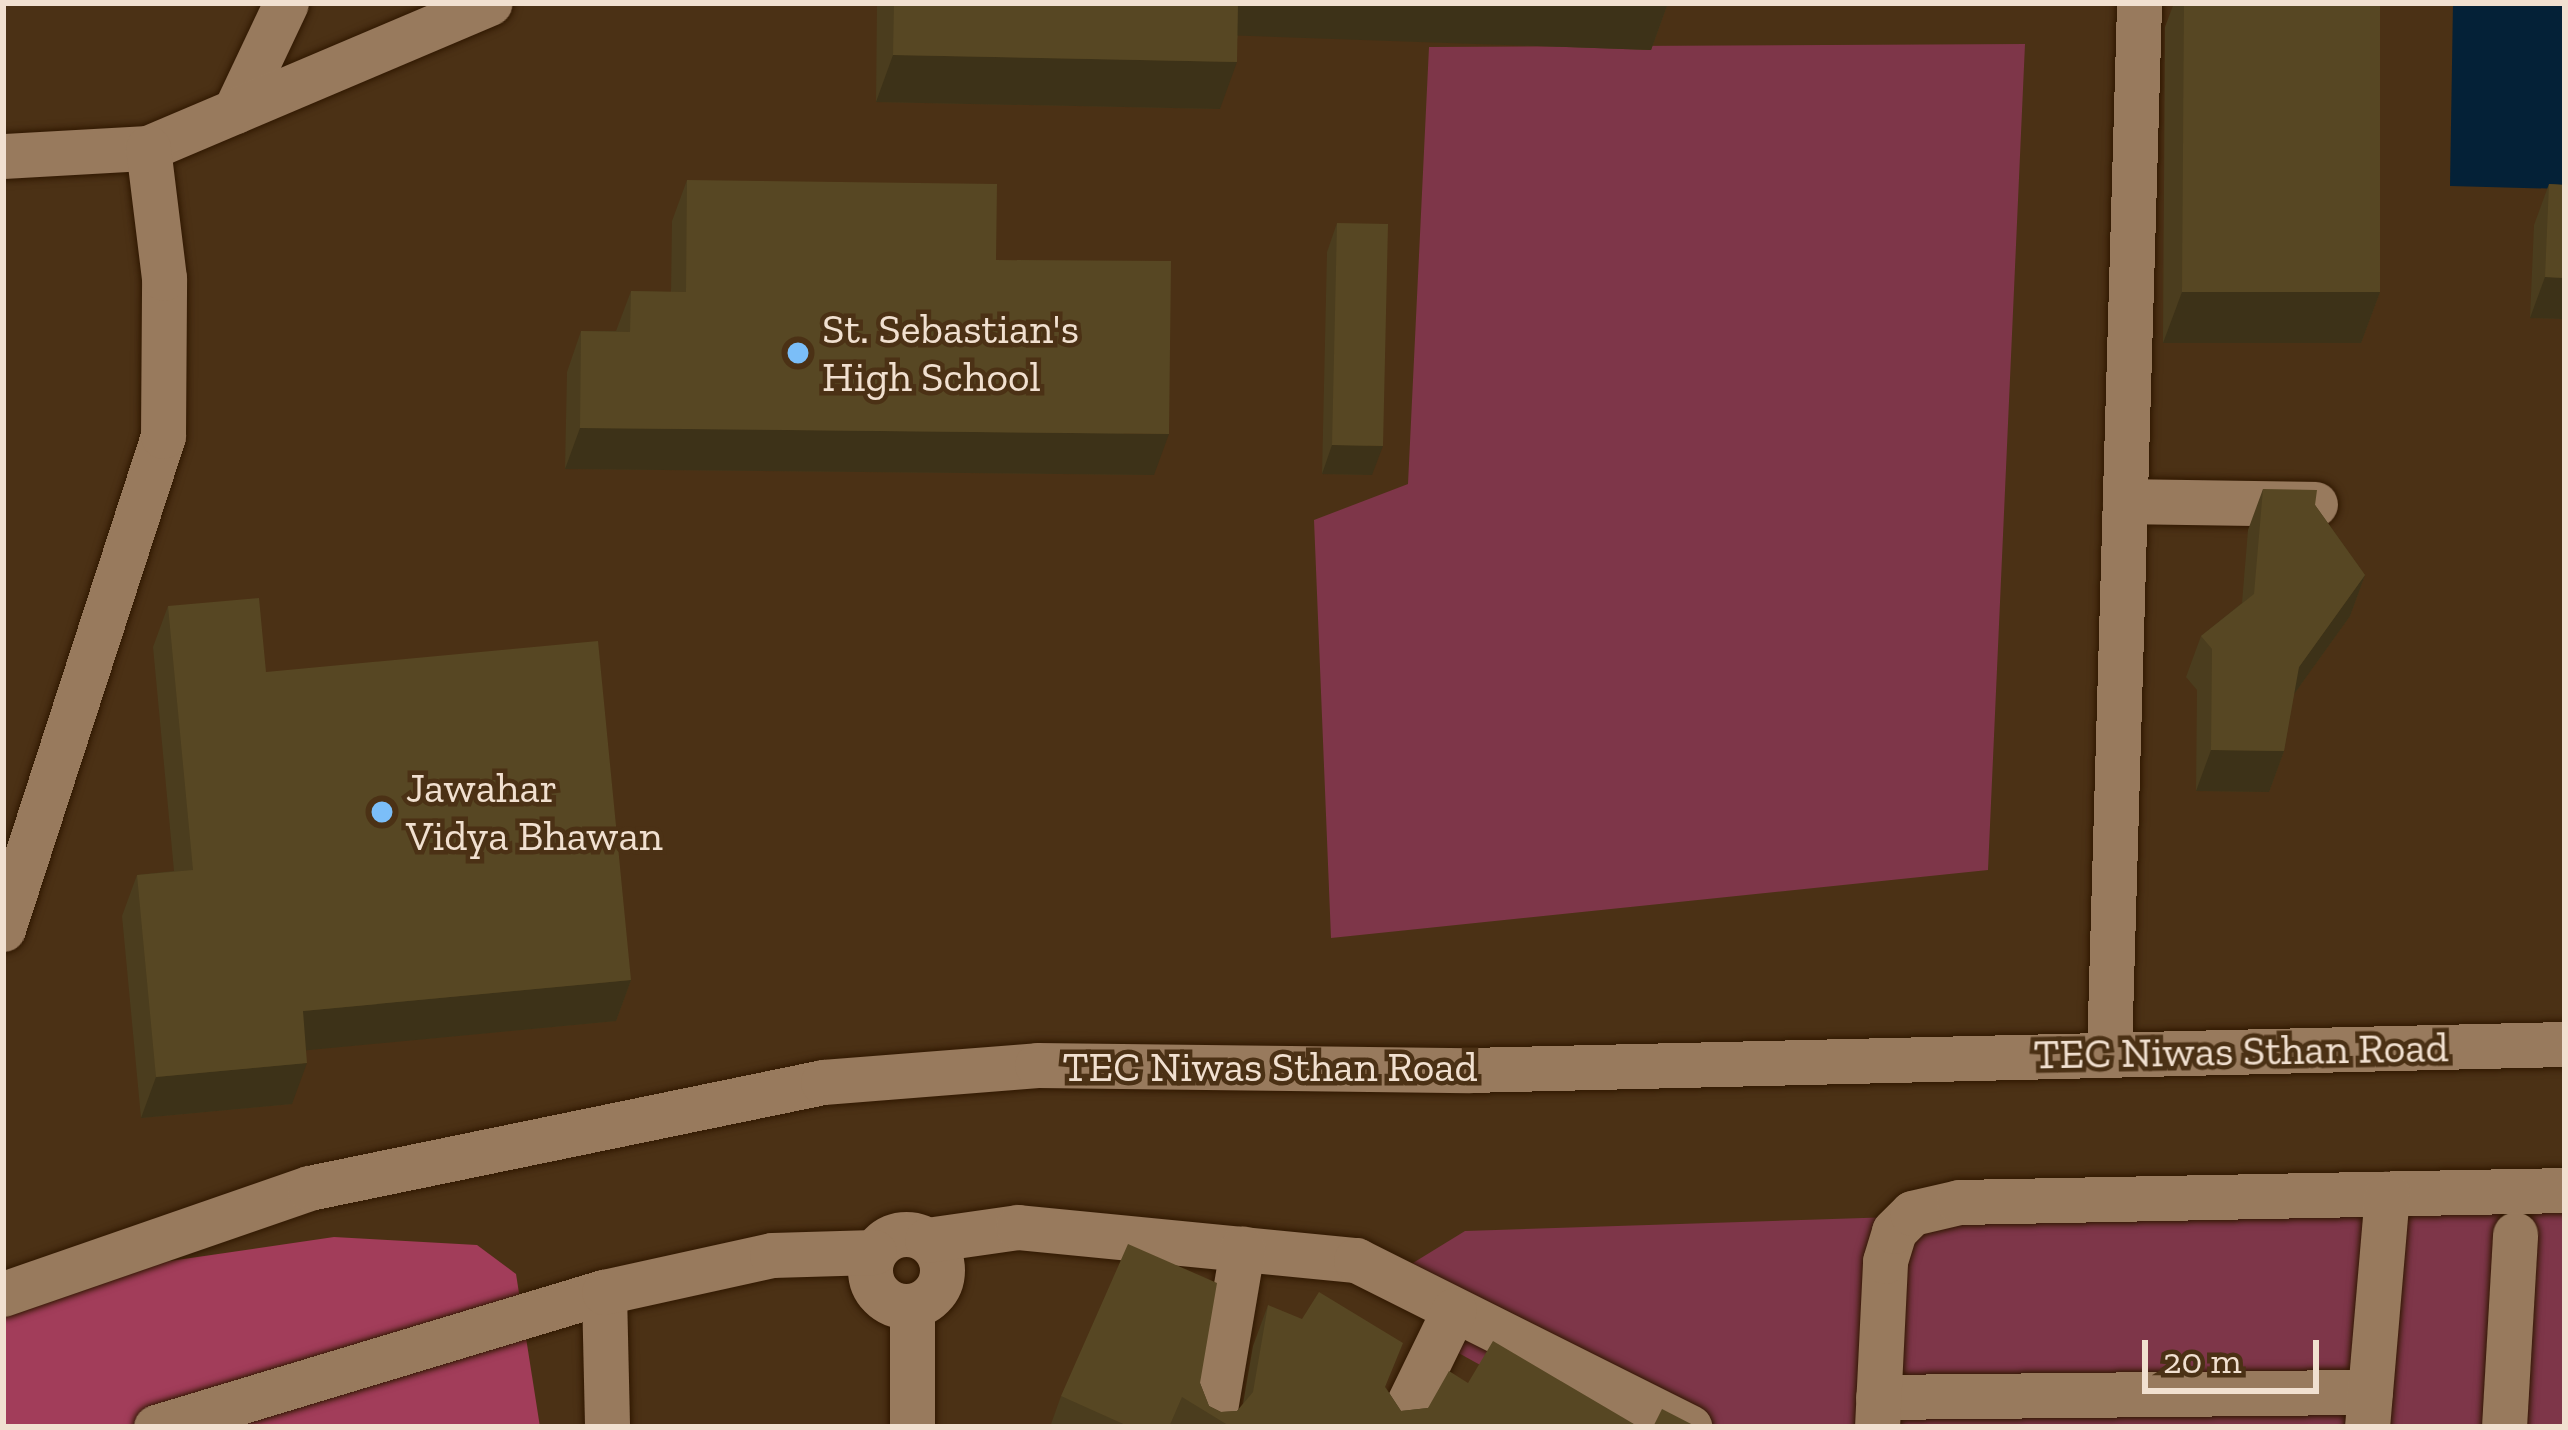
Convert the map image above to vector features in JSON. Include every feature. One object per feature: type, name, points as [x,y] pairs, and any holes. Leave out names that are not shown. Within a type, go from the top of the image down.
[{"type":"street","points":[[235,111],[286,3]]},
{"type":"street","points":[[3,156],[148,148],[490,3]]},
{"type":"street","points":[[2109,1053],[2139,3]]},
{"type":"street","points":[[3,929],[163,436],[164,278],[148,148]]},
{"type":"street","points":[[2125,501],[2315,504]]},
{"type":"street","name":"TEC Niwas Sthan Road","points":[[3,1294],[309,1188],[823,1082],[1037,1065],[1469,1070],[2565,1044]]},
{"type":"street","points":[[2386,1194],[2369,1409],[1877,1412],[1885,1261],[1894,1231],[1912,1213],[1959,1202],[2565,1190]]},
{"type":"street","points":[[156,1427],[604,1292],[772,1255],[874,1252],[903,1234],[927,1240],[1018,1227],[1356,1260],[1454,1310],[1636,1415],[1690,1427]]},
{"type":"street","points":[[2504,1427],[2515,1234]]},
{"type":"street","points":[[874,1252],[869,1274],[879,1296],[912,1306],[934,1294],[943,1272],[927,1240]]},
{"type":"street","points":[[1212,1427],[1242,1249]]},
{"type":"street","points":[[604,1292],[607,1427]]},
{"type":"street","points":[[912,1306],[912,1427]]},
{"type":"street","points":[[1397,1427],[1454,1310]]},
{"type":"shaded area","points":[[2025,44],[1988,870],[1331,938],[1314,520],[1408,484],[1429,47]]},
{"type":"shaded area","points":[[2565,1195],[2565,1427],[1592,1427],[1446,1346],[1395,1274],[1465,1231]]},
{"type":"shaded area","points":[[334,1237],[477,1245],[516,1274],[540,1427],[3,1427],[3,1294],[53,1278]]},
{"type":"water","points":[[2453,3],[2565,3],[2565,189],[2450,186]]},
{"type":"building","points":[[894,3],[1238,3],[1237,62],[893,55]]},
{"type":"building","points":[[2184,3],[2380,3],[2380,292],[2182,292]]},
{"type":"building","name":"St. Sebastian's High School","points":[[687,180],[997,184],[996,260],[1171,261],[1169,434],[580,428],[581,331],[630,332],[631,291],[686,292]]},
{"type":"building","points":[[2549,184],[2565,185],[2565,278],[2545,277]]},
{"type":"building","points":[[1337,223],[1388,224],[1383,446],[1332,445]]},
{"type":"building","points":[[2263,489],[2317,490],[2315,505],[2365,575],[2299,667],[2284,751],[2211,750],[2212,649],[2201,636],[2254,594]]},
{"type":"building","name":"Jawahar Vidya Bhawan","points":[[259,598],[266,672],[598,641],[631,980],[303,1011],[307,1063],[156,1077],[137,875],[193,870],[168,606]]},
{"type":"building","points":[[1128,1244],[1217,1283],[1200,1383],[1209,1406],[1221,1412],[1237,1411],[1253,1392],[1268,1305],[1302,1319],[1319,1292],[1403,1343],[1385,1387],[1401,1411],[1428,1408],[1449,1371],[1468,1383],[1493,1341],[1639,1427],[1231,1427],[1182,1397],[1169,1427],[1130,1427],[1061,1396]]},
{"type":"building","points":[[1662,1409],[1697,1427],[1653,1427]]},
{"type":"place","name":"St. Sebastian's High School","points":[[798,353]]},
{"type":"place","name":"Jawahar Vidya Bhawan","points":[[382,812]]}]
